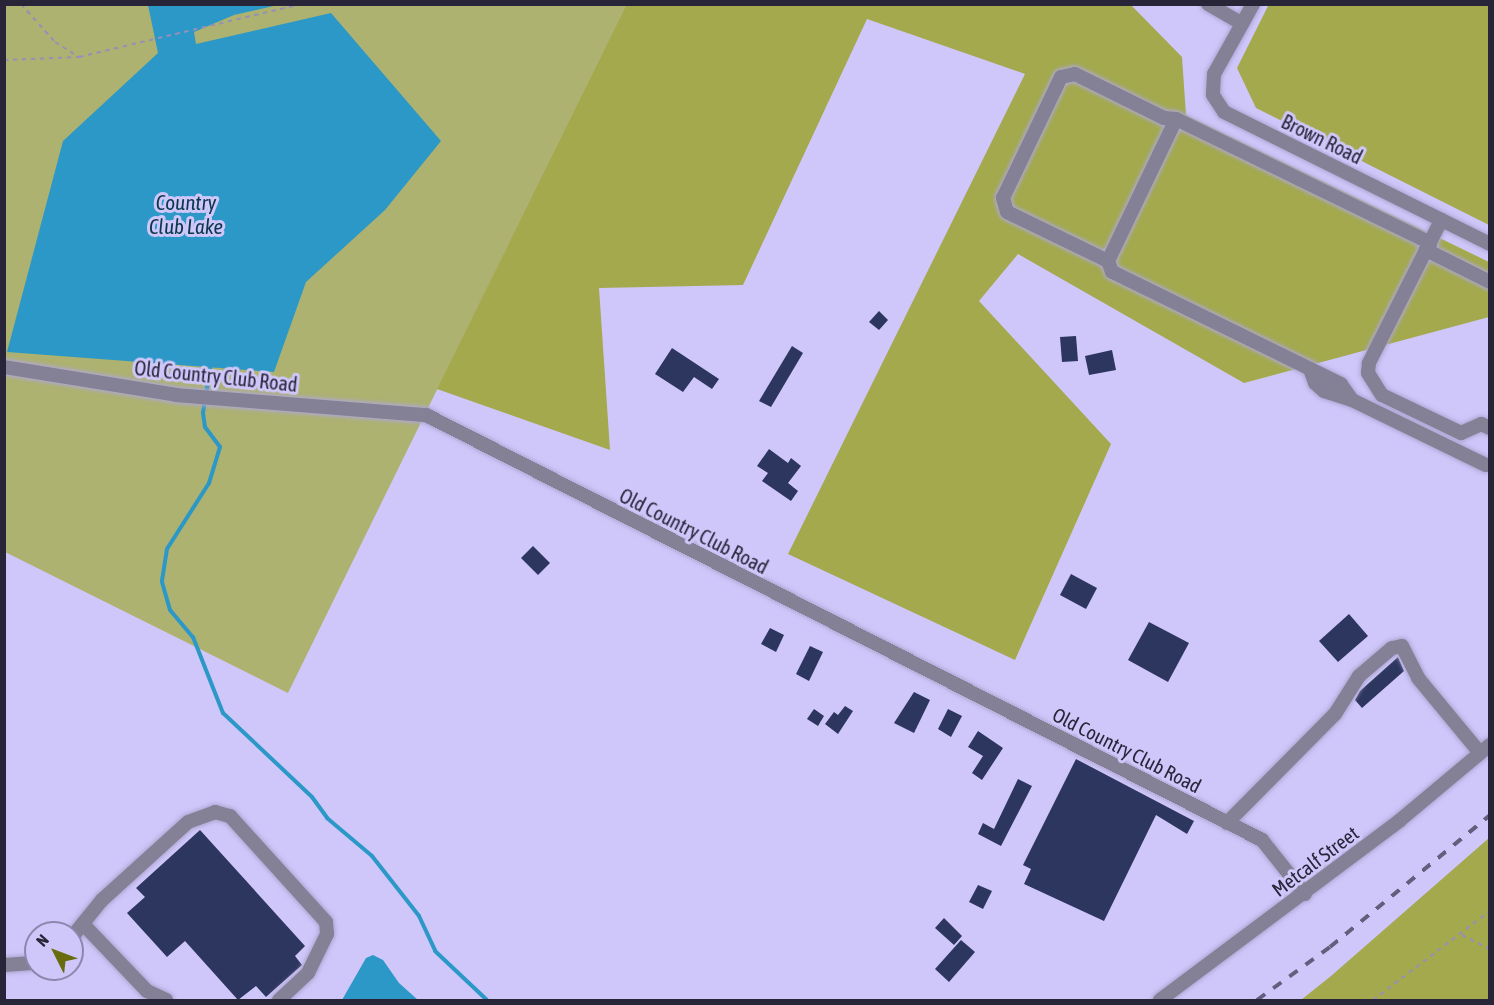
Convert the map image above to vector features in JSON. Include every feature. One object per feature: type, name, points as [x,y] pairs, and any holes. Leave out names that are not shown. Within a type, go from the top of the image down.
[{"type":"street","points":[[1208,4],[1242,24]]},
{"type":"street","name":"Brown Road","points":[[1253,4],[1214,74],[1214,94],[1224,112],[1490,244]]},
{"type":"street","points":[[1488,463],[1353,400],[1324,391],[1315,383],[1310,369],[1112,272],[1108,261],[1007,212],[1003,198],[1062,77],[1075,75],[1164,118],[1176,118],[1428,247],[1490,282]]},
{"type":"street","points":[[1108,261],[1176,118]]},
{"type":"street","points":[[1441,220],[1369,363],[1370,382],[1382,395],[1461,433],[1481,424],[1490,428]]},
{"type":"street","name":"Old Country Club Road","points":[[4,367],[198,397],[426,415],[1262,840],[1305,894]]},
{"type":"street","points":[[1227,823],[1335,714],[1359,676],[1392,648],[1402,646],[1418,678],[1485,749]]},
{"type":"street","name":"Metcalf Street","points":[[1166,999],[1305,894],[1485,749]]},
{"type":"street","points":[[166,1000],[147,991],[84,925],[102,900],[188,822],[215,812],[230,816],[326,922],[327,934],[308,973],[279,1000]]},
{"type":"street","points":[[4,965],[24,964]]},
{"type":"path","points":[[21,4],[55,42],[79,57]]},
{"type":"path","points":[[4,60],[79,57],[301,4]]},
{"type":"path","points":[[1373,1000],[1490,911]]},
{"type":"path","points":[[1462,934],[1490,949]]},
{"type":"green space","points":[[1269,4],[1489,5],[1489,225],[1256,108],[1237,68]]},
{"type":"green space","points":[[4,5],[626,5],[288,693],[5,552]]},
{"type":"green space","points":[[626,5],[1131,5],[1182,57],[1186,115],[1489,262],[1489,317],[1244,383],[1018,254],[979,301],[1111,444],[1015,660],[788,554],[1025,74],[867,19],[743,285],[599,288],[610,450],[437,389]]},
{"type":"green space","points":[[1489,838],[1489,1000],[1301,1000],[1331,976]]},
{"type":"water","name":"Country Club Lake","points":[[148,5],[278,5],[234,15],[194,32],[196,44],[331,13],[441,141],[385,210],[306,282],[274,372],[7,352],[63,141],[158,53]]},
{"type":"water","points":[[373,955],[383,960],[399,983],[418,1000],[342,1000],[366,958]]},
{"type":"building","points":[[879,311],[888,320],[879,330],[869,322]]},
{"type":"building","points":[[1076,336],[1078,361],[1062,362],[1060,337]]},
{"type":"building","points":[[792,346],[803,353],[771,407],[759,401]]},
{"type":"building","points":[[672,348],[719,379],[712,389],[694,377],[683,392],[655,374]]},
{"type":"building","points":[[1112,350],[1116,370],[1089,375],[1085,356]]},
{"type":"building","points":[[769,449],[788,463],[791,458],[801,466],[788,483],[798,491],[791,501],[762,481],[768,473],[757,466]]},
{"type":"building","points":[[533,546],[550,563],[538,575],[521,558]]},
{"type":"building","points":[[1071,574],[1097,588],[1086,609],[1060,595]]},
{"type":"building","points":[[1349,614],[1368,636],[1338,662],[1319,641]]},
{"type":"building","points":[[1149,622],[1189,643],[1168,682],[1128,660]]},
{"type":"building","points":[[770,628],[784,635],[776,652],[761,644]]},
{"type":"building","points":[[810,646],[823,652],[809,681],[796,674]]},
{"type":"building","points":[[1398,657],[1404,671],[1362,708],[1355,700],[1360,691]]},
{"type":"building","points":[[914,692],[930,700],[914,733],[894,723]]},
{"type":"building","points":[[845,706],[853,711],[838,734],[825,724],[834,712],[838,715]]},
{"type":"building","points":[[814,709],[824,716],[818,726],[807,719]]},
{"type":"building","points":[[948,709],[962,716],[951,737],[938,729]]},
{"type":"building","points":[[978,731],[1003,748],[982,780],[972,773],[983,756],[968,747]]},
{"type":"building","points":[[1076,759],[1194,821],[1187,834],[1156,815],[1104,921],[1024,884],[1031,869],[1023,865]]},
{"type":"building","points":[[1018,779],[1032,786],[1001,846],[978,834],[983,823],[994,829]]},
{"type":"building","points":[[200,830],[305,946],[295,956],[302,965],[266,997],[256,986],[238,1000],[185,941],[167,957],[127,913],[145,897],[136,888]]},
{"type":"building","points":[[978,885],[992,891],[983,909],[969,902]]},
{"type":"building","points":[[944,918],[962,936],[954,945],[935,928]]},
{"type":"building","points":[[961,940],[975,952],[949,982],[935,969]]},
{"type":"waterway","points":[[211,363],[203,413],[205,427],[220,447],[209,483],[167,549],[162,582],[170,610],[193,637],[223,713],[312,797],[327,818],[372,856],[419,916],[435,951],[487,1000]]},
{"type":"railway","points":[[1257,1000],[1330,947],[1490,815]]}]
